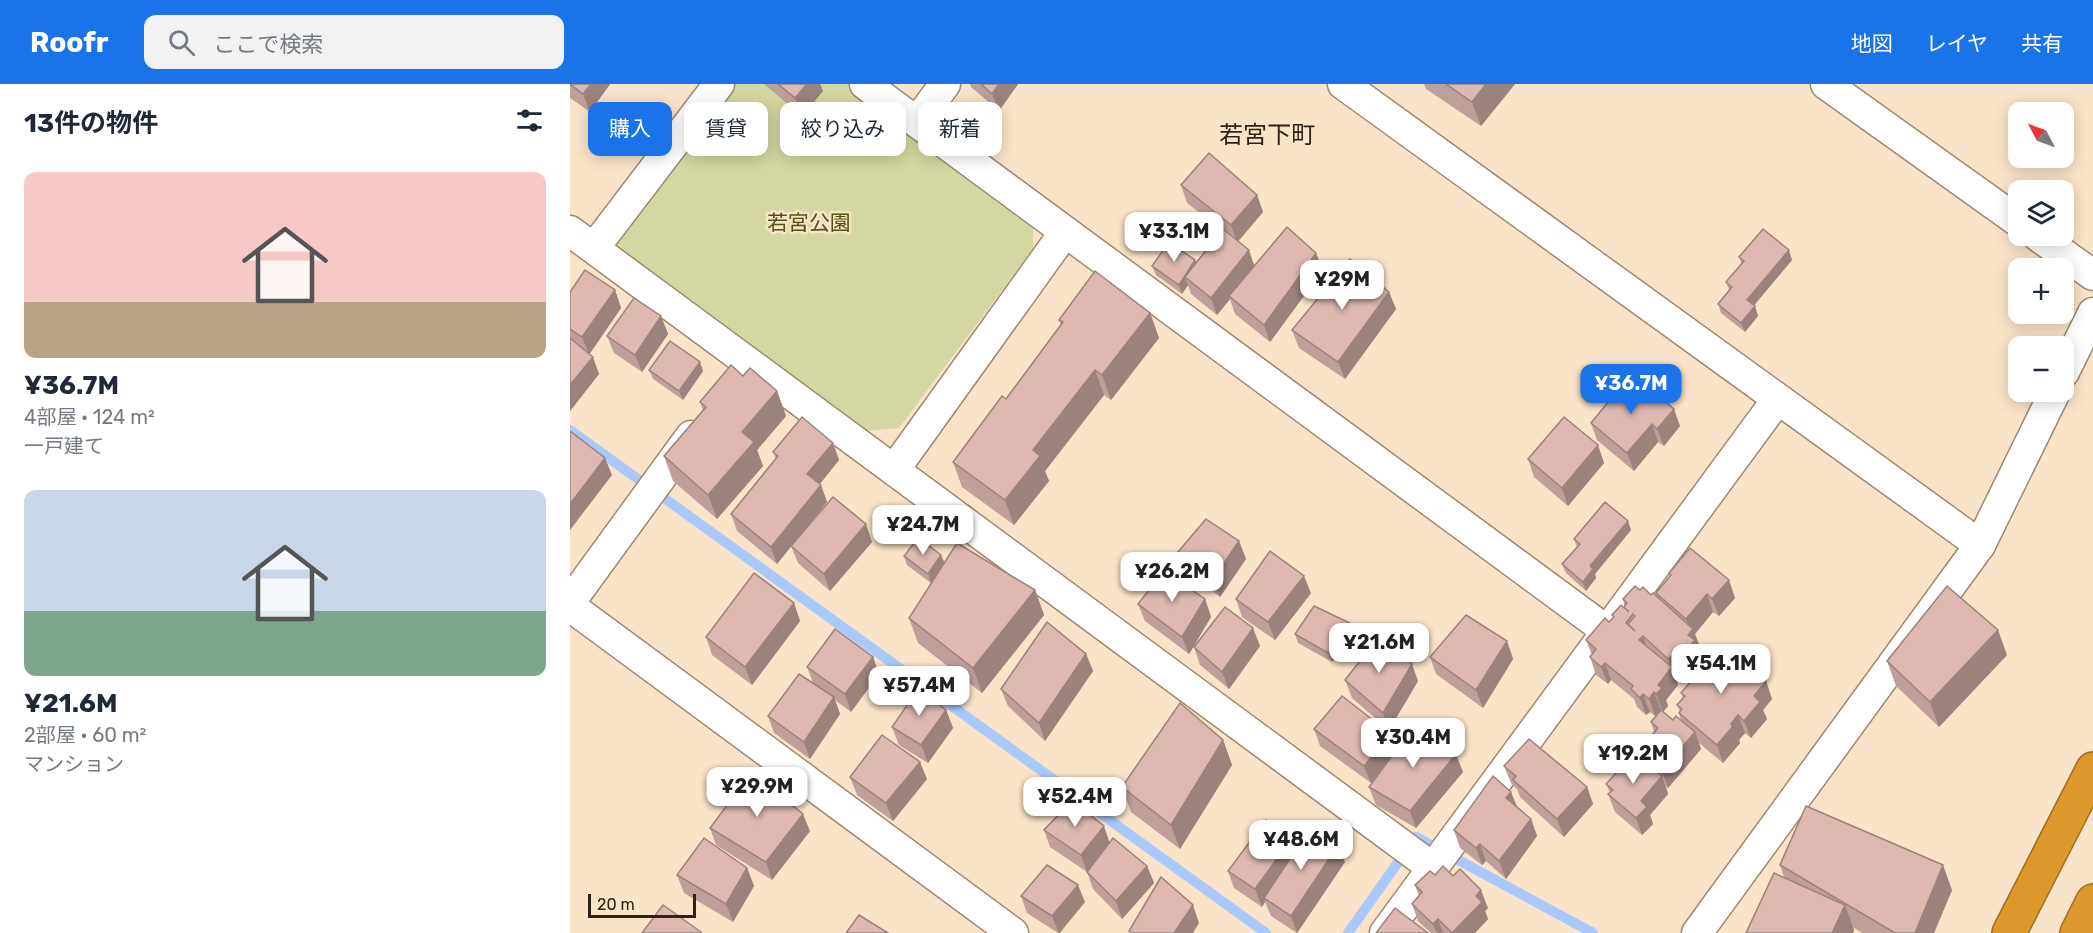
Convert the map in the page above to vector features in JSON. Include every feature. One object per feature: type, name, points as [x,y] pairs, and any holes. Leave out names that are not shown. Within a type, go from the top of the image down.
[{"type":"highway","points":[[2009,933],[2093,769]]},
{"type":"highway","points":[[2077,933],[2093,901]]},
{"type":"street","points":[[594,248],[719,84]]},
{"type":"street","points":[[865,84],[1607,631]]},
{"type":"street","points":[[917,122],[945,84]]},
{"type":"street","points":[[1343,84],[1980,545]]},
{"type":"street","points":[[1826,84],[2008,214]]},
{"type":"street","points":[[570,231],[594,248],[739,370],[894,470],[1432,868]]},
{"type":"street","points":[[894,470],[1065,232]]},
{"type":"street","points":[[2052,246],[2093,275]]},
{"type":"street","points":[[2074,352],[2093,313]]},
{"type":"street","points":[[1385,933],[1777,399]]},
{"type":"street","points":[[1697,933],[1980,545],[2050,402]]},
{"type":"street","points":[[704,418],[570,604],[1013,933]]},
{"type":"green space","name":"若宮公園","points":[[726,84],[852,84],[876,102],[780,102],[780,156],[906,156],[906,125],[918,134],[918,156],[947,156],[1033,221],[1033,249],[899,428],[867,431],[603,245],[684,139],[684,156],[768,156],[768,102],[712,102]]},
{"type":"building","points":[[570,84],[591,84],[583,94]]},
{"type":"building","points":[[778,84],[807,84],[795,98]]},
{"type":"building","points":[[981,84],[999,84],[992,94]]},
{"type":"building","points":[[1446,84],[1486,84],[1472,102]]},
{"type":"building","points":[[1209,153],[1257,195],[1231,225],[1181,185]]},
{"type":"building","points":[[1287,227],[1316,253],[1264,325],[1229,296]]},
{"type":"building","points":[[1223,229],[1249,250],[1211,298],[1185,277]]},
{"type":"building","points":[[1763,229],[1789,250],[1747,300],[1755,306],[1741,323],[1718,304],[1732,287],[1726,282],[1744,261],[1739,257]]},
{"type":"building","points":[[1169,242],[1195,260],[1179,285],[1152,266]]},
{"type":"building","points":[[1350,259],[1389,292],[1338,362],[1292,330]]},
{"type":"building","points":[[585,270],[615,290],[582,337],[570,329],[570,292]]},
{"type":"building","points":[[1095,271],[1150,313],[1102,375],[1095,370],[1033,450],[1040,456],[1005,500],[953,462],[1002,396],[1006,399],[1063,322],[1059,320]]},
{"type":"building","points":[[634,298],[661,316],[635,355],[607,336]]},
{"type":"building","points":[[570,338],[593,357],[570,385]]},
{"type":"building","points":[[670,341],[700,362],[679,391],[649,370]]},
{"type":"building","points":[[731,365],[743,376],[750,368],[777,391],[742,432],[754,442],[708,495],[664,456],[706,407],[700,402]]},
{"type":"building","points":[[1628,378],[1648,394],[1652,390],[1674,409],[1657,429],[1652,424],[1627,453],[1591,423]]},
{"type":"building","points":[[802,417],[833,443],[807,474],[821,485],[771,547],[731,514],[778,456],[773,452]]},
{"type":"building","points":[[1564,417],[1598,445],[1562,488],[1528,459]]},
{"type":"building","points":[[570,431],[605,458],[570,504]]},
{"type":"building","points":[[833,497],[866,524],[824,574],[791,546]]},
{"type":"building","points":[[1605,502],[1628,521],[1590,566],[1593,569],[1583,582],[1562,564],[1580,544],[1574,539]]},
{"type":"building","points":[[1206,519],[1239,541],[1213,579],[1178,552]]},
{"type":"building","points":[[918,538],[941,555],[928,574],[904,556]]},
{"type":"building","points":[[957,543],[1035,590],[973,668],[909,618]]},
{"type":"building","points":[[1690,548],[1729,580],[1712,599],[1707,594],[1686,619],[1656,593]]},
{"type":"building","points":[[1270,551],[1304,576],[1268,622],[1236,599]]},
{"type":"building","points":[[1164,571],[1205,599],[1182,637],[1138,604]]},
{"type":"building","points":[[754,573],[794,603],[745,667],[706,637]]},
{"type":"building","points":[[1635,586],[1640,590],[1643,587],[1651,595],[1653,593],[1693,629],[1688,635],[1695,640],[1677,661],[1671,656],[1668,659],[1643,636],[1639,640],[1672,667],[1658,685],[1662,688],[1656,694],[1654,692],[1649,699],[1643,694],[1640,698],[1631,689],[1633,686],[1605,663],[1601,667],[1590,657],[1596,649],[1586,640],[1605,618],[1609,622],[1614,617],[1612,615],[1621,605],[1629,612],[1624,607],[1627,603],[1623,599]],"holes":[[[1633,614],[1635,616],[1628,624],[1635,631],[1626,623]]]},
{"type":"building","points":[[1947,586],[1998,630],[1930,702],[1887,661]]},
{"type":"building","points":[[1314,606],[1352,624],[1328,653],[1295,634]]},
{"type":"building","points":[[1225,607],[1253,628],[1222,672],[1194,647]]},
{"type":"building","points":[[1466,615],[1507,641],[1476,690],[1430,657]]},
{"type":"building","points":[[1047,622],[1086,654],[1039,723],[1001,689]]},
{"type":"building","points":[[835,629],[873,657],[845,694],[807,667]]},
{"type":"building","points":[[1378,638],[1412,664],[1383,713],[1345,680]]},
{"type":"building","points":[[1723,646],[1766,681],[1754,696],[1760,702],[1744,721],[1738,715],[1731,724],[1733,726],[1717,745],[1679,713],[1682,709],[1677,705],[1685,696],[1681,693],[1700,671],[1705,675],[1709,670],[1704,665]]},
{"type":"building","points":[[799,674],[834,697],[804,742],[768,716]]},
{"type":"building","points":[[919,688],[946,710],[921,745],[892,727]]},
{"type":"building","points":[[1342,696],[1391,734],[1364,766],[1314,729]]},
{"type":"building","points":[[1180,703],[1223,740],[1171,825],[1122,787]]},
{"type":"building","points":[[1661,710],[1673,720],[1676,716],[1695,732],[1662,771],[1638,751],[1658,728],[1651,722]]},
{"type":"building","points":[[1415,725],[1456,754],[1410,811],[1369,787]]},
{"type":"building","points":[[882,735],[920,762],[886,803],[850,777]]},
{"type":"building","points":[[1529,739],[1587,787],[1557,819],[1513,780],[1516,776],[1504,766]]},
{"type":"building","points":[[1635,753],[1662,776],[1641,801],[1647,807],[1636,818],[1608,794],[1613,790],[1606,784]]},
{"type":"building","points":[[752,772],[803,814],[766,862],[710,828]]},
{"type":"building","points":[[1493,776],[1511,792],[1506,798],[1531,819],[1499,861],[1480,844],[1476,848],[1454,830]]},
{"type":"building","points":[[1072,801],[1104,826],[1081,855],[1044,830]]},
{"type":"building","points":[[1806,806],[1943,865],[1915,933],[1895,933],[1780,865]]},
{"type":"building","points":[[1266,820],[1289,842],[1255,889],[1228,871]]},
{"type":"building","points":[[1311,827],[1339,844],[1291,916],[1264,898]]},
{"type":"building","points":[[704,838],[747,868],[726,904],[677,875]]},
{"type":"building","points":[[1113,838],[1147,866],[1116,901],[1087,872]]},
{"type":"building","points":[[1047,865],[1078,885],[1052,916],[1021,896]]},
{"type":"building","points":[[1443,866],[1453,876],[1460,869],[1481,890],[1476,896],[1482,902],[1452,933],[1438,919],[1433,924],[1412,904],[1422,892],[1415,885],[1430,871],[1435,875]]},
{"type":"building","points":[[1774,873],[1845,905],[1832,933],[1746,933]]},
{"type":"building","points":[[1161,877],[1193,905],[1174,933],[1132,933],[1129,931]]},
{"type":"building","points":[[663,905],[701,932],[642,933]]},
{"type":"building","points":[[1395,908],[1428,933],[1376,933]]},
{"type":"building","points":[[859,915],[888,933],[846,933]]},
{"type":"waterway","points":[[570,430],[1266,933]]},
{"type":"waterway","points":[[1348,933],[1416,837],[1593,933]]},
{"type":"district","name":"若宮下町","points":[[1267,135]]}]
